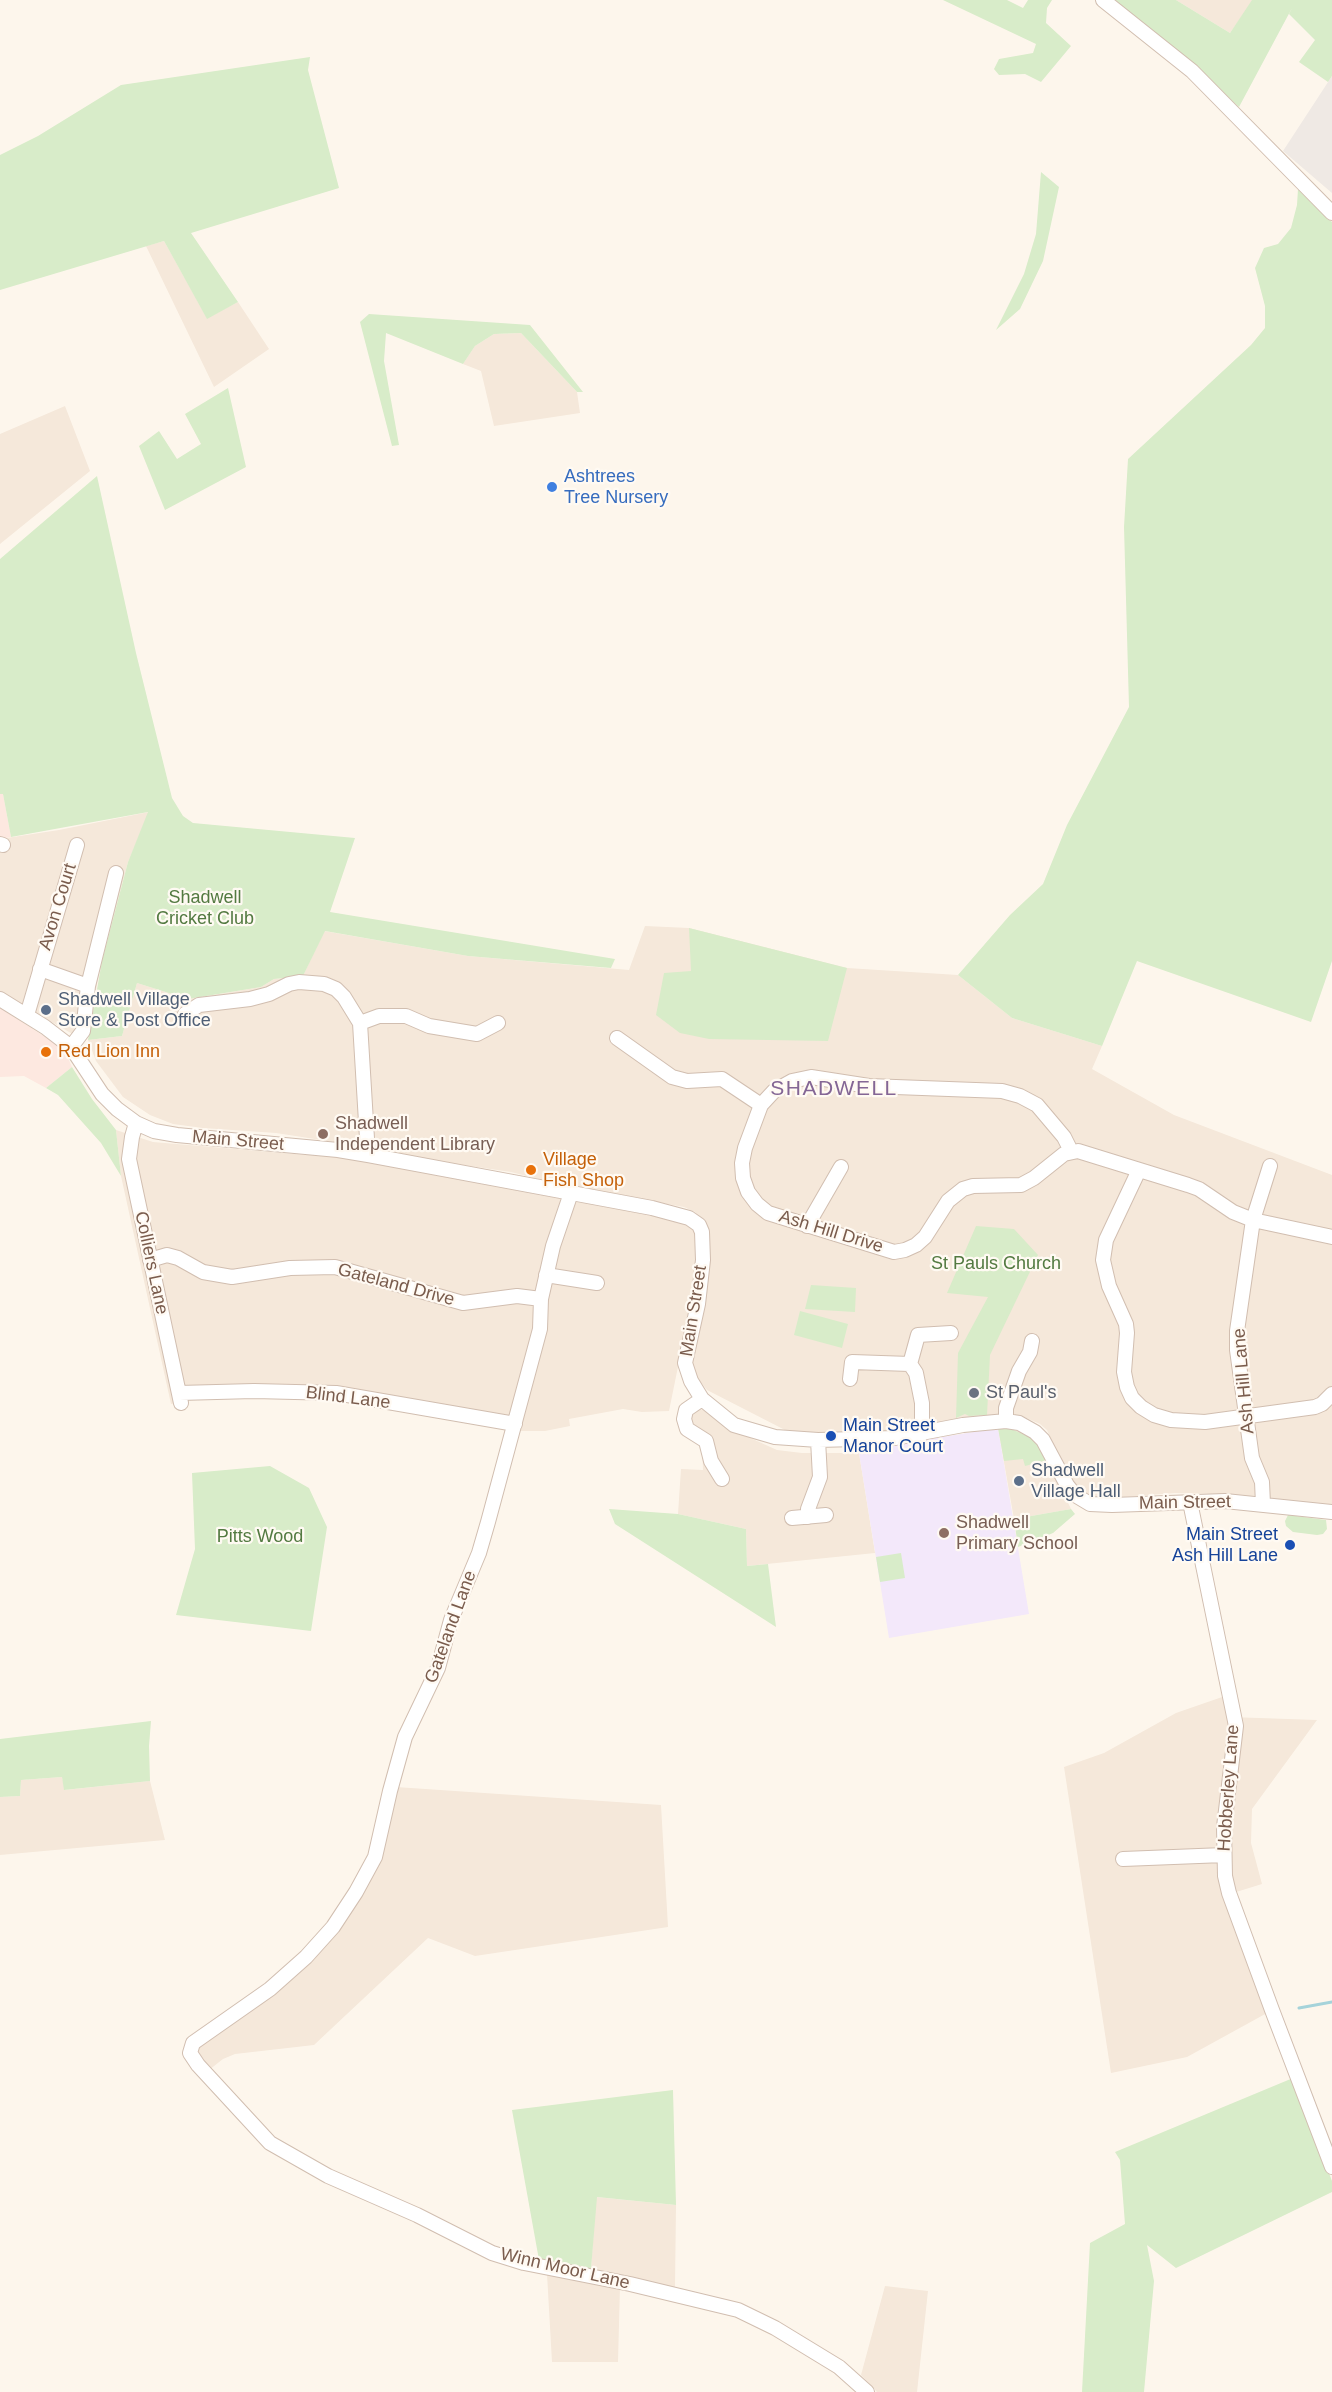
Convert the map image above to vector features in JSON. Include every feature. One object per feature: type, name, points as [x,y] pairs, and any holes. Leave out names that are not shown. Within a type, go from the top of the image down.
[{"type":"street","points":[[1103,0],[1192,71],[1331,212]]},
{"type":"street","name":"Avon Court","points":[[27,1015],[77,845]]},
{"type":"street","points":[[71,1047],[83,1031],[88,986],[116,873]]},
{"type":"street","name":"Avon Court","points":[[40,969],[88,986]]},
{"type":"street","points":[[185,1014],[199,1005],[250,999],[299,982],[324,984],[336,989],[345,997],[360,1023],[368,1155]]},
{"type":"street","name":"Main Street","points":[[0,999],[27,1015],[71,1047],[102,1094],[136,1123],[154,1131],[368,1155],[677,1213],[699,1225],[703,1239],[702,1282],[685,1363],[702,1399],[734,1425],[775,1437],[818,1440],[895,1438],[963,1425],[1019,1423],[1035,1432],[1043,1440],[1075,1496],[1090,1504],[1190,1502],[1263,1504],[1332,1512]]},
{"type":"street","points":[[360,1023],[379,1016],[406,1016],[429,1026],[477,1034],[498,1023]]},
{"type":"street","points":[[617,1038],[672,1077],[687,1081],[722,1079],[761,1105]]},
{"type":"street","name":"Ash Hill Drive","points":[[811,1077],[875,1087],[1002,1091],[1020,1096],[1037,1105],[1064,1137],[1071,1151],[1021,1185],[973,1186],[963,1189],[948,1202],[925,1237],[916,1245],[894,1252],[807,1226],[768,1212],[757,1204],[748,1192],[743,1178],[742,1163],[745,1148],[761,1105],[774,1090],[792,1081],[811,1077]]},
{"type":"street","name":"Colliers Lane","points":[[136,1123],[129,1159],[180,1398]]},
{"type":"street","points":[[1071,1151],[1085,1153],[1199,1189],[1220,1205],[1253,1220],[1332,1237]]},
{"type":"street","name":"Ash Hill Lane","points":[[1263,1504],[1262,1482],[1252,1458],[1237,1330],[1253,1220],[1270,1166]]},
{"type":"street","points":[[807,1226],[841,1167]]},
{"type":"street","points":[[1139,1170],[1103,1251],[1105,1273],[1126,1324],[1124,1372],[1127,1387],[1141,1407],[1171,1420],[1205,1422],[1315,1407],[1329,1400],[1332,1394]]},
{"type":"street","name":"Gateland Lane","points":[[191,2057],[190,2050],[193,2043],[270,1989],[306,1957],[333,1927],[356,1893],[375,1857],[397,1762],[416,1711],[438,1668],[451,1620],[479,1552],[540,1329],[541,1299],[546,1275],[571,1193]]},
{"type":"street","name":"Gateland Drive","points":[[150,1260],[167,1255],[178,1257],[203,1272],[232,1277],[290,1268],[335,1267],[464,1304],[517,1296],[541,1299]]},
{"type":"street","points":[[546,1275],[597,1283]]},
{"type":"street","points":[[922,1434],[922,1403],[916,1373],[910,1364],[918,1335],[951,1333]]},
{"type":"street","points":[[1006,1422],[1006,1408],[1019,1371],[1030,1352],[1032,1341]]},
{"type":"street","points":[[850,1378],[852,1362],[910,1364]]},
{"type":"street","name":"Blind Lane","points":[[180,1398],[254,1391],[336,1394],[514,1424]]},
{"type":"street","points":[[702,1399],[686,1410],[684,1419],[687,1429],[706,1441],[711,1461],[725,1480]]},
{"type":"street","points":[[808,1517],[809,1506],[820,1477],[818,1440]]},
{"type":"street","name":"Hobberley Lane","points":[[1190,1502],[1236,1726],[1224,1827],[1224,1855],[1229,1893],[1332,2167]]},
{"type":"street","points":[[792,1518],[826,1515]]},
{"type":"street","points":[[1122,1859],[1224,1855]]},
{"type":"street","name":"Winn Moor Lane","points":[[191,2057],[270,2143],[328,2176],[417,2215],[492,2253],[513,2260],[683,2295],[738,2310],[775,2328],[839,2367],[867,2392]]},
{"type":"shaded area","points":[[1176,0],[1252,0],[1253,1],[1230,33]]},
{"type":"shaded area","points":[[1332,76],[1332,193],[1283,151]]},
{"type":"shaded area","points":[[164,241],[207,318],[238,302],[269,349],[214,387],[146,246]]},
{"type":"shaded area","points":[[521,333],[577,392],[580,413],[494,426],[481,371],[463,364],[475,346],[494,334]]},
{"type":"shaded area","points":[[65,406],[90,471],[0,544],[0,434]]},
{"type":"shaded area","points":[[0,794],[3,794],[11,837],[0,839]]},
{"type":"shaded area","points":[[149,812],[128,862],[102,961],[87,1033],[76,1036],[0,992],[0,839]]},
{"type":"shaded area","points":[[645,926],[689,928],[847,968],[958,975],[1012,1018],[1102,1046],[1092,1069],[1174,1115],[1332,1175],[1332,1505],[1214,1494],[1175,1493],[1096,1499],[1081,1492],[1066,1473],[1047,1430],[1024,1417],[965,1418],[905,1431],[874,1433],[812,1434],[785,1430],[707,1390],[693,1369],[691,1359],[707,1284],[709,1231],[695,1212],[684,1207],[558,1184],[511,1172],[430,1160],[380,1149],[276,1133],[173,1124],[150,1115],[123,1097],[96,1061],[88,1040],[122,1036],[137,983],[188,999],[261,987],[274,979],[303,976],[324,931],[468,956],[629,970]]},
{"type":"shaded area","points":[[0,1008],[64,1049],[72,1067],[46,1088],[24,1076],[0,1077]]},
{"type":"shaded area","points":[[116,1130],[153,1142],[330,1155],[576,1202],[627,1207],[671,1217],[692,1227],[696,1232],[697,1240],[695,1283],[669,1411],[642,1412],[623,1409],[569,1419],[570,1426],[545,1431],[521,1431],[328,1400],[270,1397],[197,1399],[171,1404],[121,1176]]},
{"type":"shaded area","points":[[698,1409],[737,1432],[777,1450],[802,1453],[859,1453],[875,1553],[747,1566],[746,1529],[678,1514],[681,1469],[703,1470],[702,1442],[708,1436],[692,1422],[692,1416]]},
{"type":"shaded area","points":[[998,1428],[1009,1428],[1024,1434],[1048,1460],[1071,1509],[1014,1519]]},
{"type":"shaded area","name":"Shadwell Primary School","points":[[998,1428],[1029,1614],[889,1638],[859,1453],[877,1454],[880,1443],[912,1442]]},
{"type":"shaded area","points":[[1225,1696],[1230,1717],[1317,1720],[1252,1809],[1251,1843],[1262,1884],[1233,1893],[1267,2013],[1187,2057],[1111,2073],[1064,1767],[1104,1753],[1176,1713]]},
{"type":"shaded area","points":[[62,1777],[65,1790],[150,1781],[165,1840],[0,1855],[0,1797],[20,1796],[21,1780]]},
{"type":"shaded area","points":[[396,1787],[661,1805],[668,1927],[475,1956],[428,1938],[314,2045],[235,2054],[223,2059],[209,2070],[194,2054],[194,2047],[295,1977],[344,1921]]},
{"type":"shaded area","points":[[596,2197],[676,2205],[675,2287],[591,2269]]},
{"type":"shaded area","points":[[547,2274],[620,2286],[618,2362],[552,2362]]},
{"type":"shaded area","points":[[885,2286],[928,2291],[917,2392],[877,2392],[861,2375]]},
{"type":"green space","points":[[943,0],[1007,0],[1023,8],[1028,0],[1052,0],[1047,8],[1046,23],[1071,46],[1041,82],[1025,74],[999,75],[994,69],[999,59],[1033,53],[1036,44]]},
{"type":"green space","points":[[1112,0],[1176,0],[1230,33],[1252,0],[1332,0],[1332,76],[1328,82],[1299,62],[1315,40],[1289,14],[1292,8],[1239,107],[1197,69]]},
{"type":"green space","points":[[310,57],[308,70],[339,188],[191,233],[238,302],[207,319],[164,241],[0,290],[0,155],[38,136],[121,85]]},
{"type":"green space","points":[[1041,172],[1059,187],[1043,261],[1020,309],[996,330],[1024,274],[1036,234]]},
{"type":"green space","points":[[1298,189],[1332,222],[1332,961],[1311,1022],[1137,961],[1102,1046],[1012,1018],[958,975],[1010,915],[1043,884],[1067,825],[1129,707],[1124,527],[1128,459],[1251,345],[1265,328],[1265,306],[1255,268],[1264,248],[1278,244],[1291,228],[1297,205]]},
{"type":"green space","points":[[369,314],[530,325],[583,392],[577,392],[521,333],[494,334],[475,346],[463,364],[386,333],[384,361],[399,445],[392,446],[360,322]]},
{"type":"green space","points":[[228,388],[246,467],[165,510],[139,446],[159,431],[177,459],[201,444],[185,414]]},
{"type":"green space","name":"Shadwell Cricket Club","points":[[97,476],[136,653],[172,798],[183,816],[193,823],[355,838],[330,912],[615,959],[611,968],[468,956],[325,931],[303,976],[274,979],[261,987],[188,999],[137,983],[122,1036],[88,1040],[102,961],[128,862],[148,812],[11,837],[3,794],[0,794],[0,559]]},
{"type":"green space","points":[[689,928],[847,968],[828,1041],[709,1039],[680,1033],[656,1015],[664,973],[691,971]]},
{"type":"green space","points":[[72,1067],[92,1099],[116,1130],[121,1176],[101,1143],[58,1095],[46,1088]]},
{"type":"green space","name":"St Pauls Church","points":[[976,1226],[1014,1229],[1038,1255],[990,1355],[987,1415],[969,1416],[965,1414],[956,1418],[958,1353],[988,1297],[947,1293]]},
{"type":"green space","points":[[811,1285],[856,1288],[855,1312],[805,1309]]},
{"type":"green space","points":[[800,1311],[848,1324],[842,1348],[794,1335]]},
{"type":"green space","points":[[998,1428],[1009,1428],[1034,1439],[1048,1460],[1025,1466],[1023,1459],[1004,1461]]},
{"type":"green space","name":"Pitts Wood","points":[[270,1466],[309,1488],[327,1527],[311,1631],[176,1615],[195,1549],[192,1473]]},
{"type":"green space","points":[[609,1509],[678,1514],[746,1529],[747,1566],[768,1564],[776,1627],[615,1524]]},
{"type":"green space","points":[[1071,1509],[1075,1514],[1053,1533],[1018,1547],[1014,1519]]},
{"type":"green space","points":[[1288,1515],[1326,1520],[1327,1529],[1323,1534],[1317,1535],[1293,1532],[1286,1526],[1285,1521]]},
{"type":"green space","points":[[901,1553],[905,1578],[880,1582],[876,1557]]},
{"type":"green space","points":[[151,1721],[150,1781],[64,1790],[62,1777],[21,1780],[20,1796],[0,1797],[0,1739]]},
{"type":"green space","points":[[1293,2078],[1332,2181],[1332,2192],[1176,2268],[1147,2245],[1154,2281],[1144,2392],[1082,2392],[1090,2243],[1125,2224],[1120,2160],[1115,2152]]},
{"type":"green space","points":[[673,2090],[676,2205],[597,2197],[591,2269],[539,2260],[512,2110]]},
{"type":"waterway","points":[[1299,2008],[1332,2002]]},
{"type":"place","name":"Ashtrees Tree Nursery","points":[[552,487]]},
{"type":"place","name":"Shadwell Village Store & Post Office","points":[[46,1010]]},
{"type":"place","name":"Red Lion Inn","points":[[46,1052]]},
{"type":"place","name":"Shadwell Independent Library","points":[[323,1134]]},
{"type":"place","name":"Village Fish Shop","points":[[531,1170]]},
{"type":"place","name":"St Paul's","points":[[974,1393]]},
{"type":"place","name":"Main Street Manor Court","points":[[831,1436]]},
{"type":"place","name":"Shadwell Village Hall","points":[[1019,1481]]},
{"type":"place","name":"Shadwell Primary School","points":[[944,1533]]},
{"type":"place","name":"Main Street Ash Hill Lane","points":[[1290,1545]]},
{"type":"district","name":"SHADWELL","points":[[834,1089]]}]
